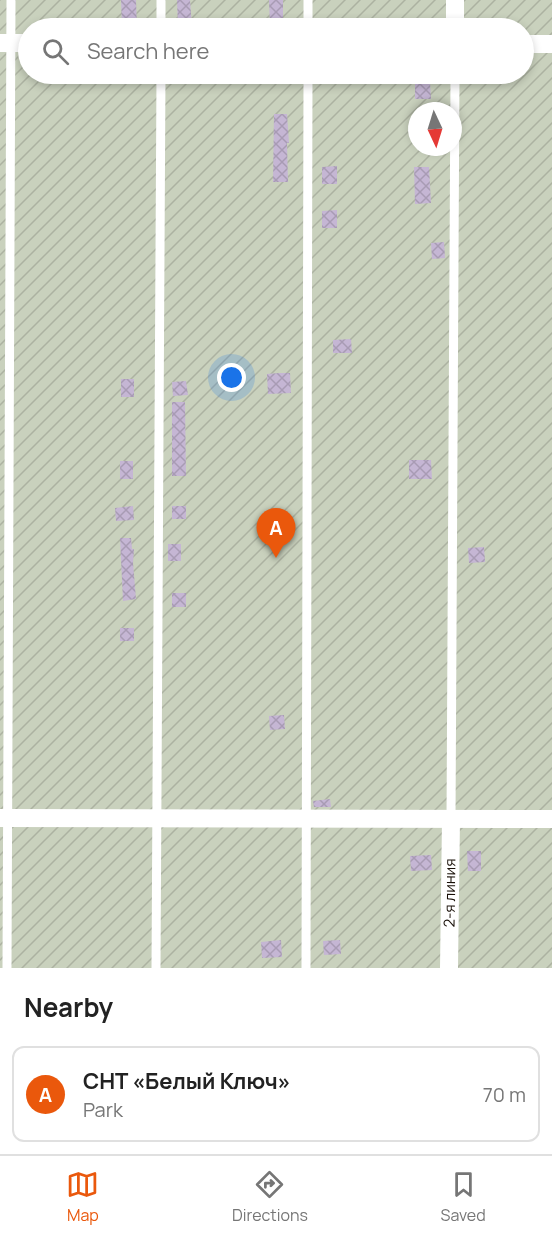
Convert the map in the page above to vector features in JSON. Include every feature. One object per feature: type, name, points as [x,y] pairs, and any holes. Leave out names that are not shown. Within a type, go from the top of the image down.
[{"type":"street","points":[[455,0],[455,18]]},
{"type":"street","points":[[534,44],[552,44]]},
{"type":"street","points":[[4,818],[552,819]]},
{"type":"street","name":"2-я линия","points":[[449,968],[451,819]]},
{"type":"lane","points":[[7,968],[4,818],[13,43],[11,0]]},
{"type":"lane","points":[[161,0],[161,18]]},
{"type":"lane","points":[[308,0],[308,18]]},
{"type":"lane","points":[[156,968],[161,84]]},
{"type":"lane","points":[[306,968],[308,84]]},
{"type":"lane","points":[[451,819],[455,84]]},
{"type":"green space","points":[[0,0],[552,0],[552,968],[0,968]]},
{"type":"building","points":[[121,0],[136,0],[137,18],[122,18]]},
{"type":"building","points":[[177,0],[190,0],[191,18],[178,18]]},
{"type":"building","points":[[269,0],[283,0],[283,18],[270,18]]},
{"type":"building","points":[[415,84],[430,84],[431,99],[415,99]]},
{"type":"building","points":[[274,114],[287,114],[288,182],[273,182]]},
{"type":"building","points":[[337,166],[337,184],[322,184],[322,167]]},
{"type":"building","points":[[414,167],[429,167],[431,203],[415,204]]},
{"type":"building","points":[[337,210],[337,228],[322,228],[322,211]]},
{"type":"building","points":[[444,242],[445,258],[432,259],[431,243]]},
{"type":"building","points":[[351,339],[352,353],[333,353],[333,340]]},
{"type":"building","points":[[290,373],[291,393],[268,394],[267,374]]},
{"type":"building","points":[[121,379],[134,379],[134,397],[121,397]]},
{"type":"building","points":[[186,381],[188,395],[173,396],[172,382]]},
{"type":"building","points":[[172,402],[185,402],[186,476],[172,476]]},
{"type":"building","points":[[409,460],[431,460],[432,479],[409,479]]},
{"type":"building","points":[[120,461],[133,461],[133,479],[120,479]]},
{"type":"building","points":[[133,506],[134,520],[116,521],[115,508]]},
{"type":"building","points":[[172,506],[186,506],[186,519],[172,519]]},
{"type":"building","points":[[120,538],[131,538],[132,549],[134,549],[136,599],[123,601]]},
{"type":"building","points":[[168,544],[181,544],[181,561],[168,561]]},
{"type":"building","points":[[484,547],[485,562],[469,563],[468,548]]},
{"type":"building","points":[[172,593],[186,593],[186,607],[172,607]]},
{"type":"building","points":[[120,628],[134,628],[134,641],[120,641]]},
{"type":"building","points":[[284,715],[285,729],[270,730],[269,716]]},
{"type":"building","points":[[330,799],[331,807],[314,807],[313,801]]},
{"type":"building","points":[[467,851],[481,851],[481,871],[468,871]]},
{"type":"building","points":[[431,855],[432,870],[411,871],[410,856]]},
{"type":"building","points":[[281,940],[282,957],[262,958],[261,942]]},
{"type":"building","points":[[340,940],[341,954],[324,955],[323,941]]},
{"type":"place","name":"СНТ «Белый Ключ»","points":[[276,558]]}]
